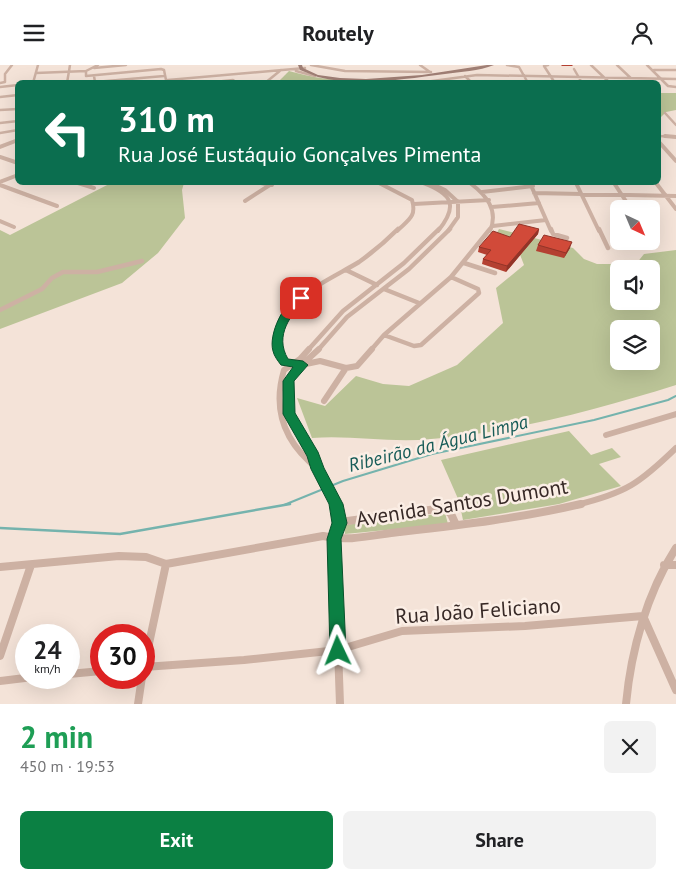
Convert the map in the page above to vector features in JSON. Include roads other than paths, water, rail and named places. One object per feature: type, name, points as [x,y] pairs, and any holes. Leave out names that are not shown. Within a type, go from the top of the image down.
[{"type":"main road","points":[[299,67],[315,76],[352,79],[395,77],[492,65]]},
{"type":"main road","points":[[299,67],[323,77]]},
{"type":"street","points":[[0,85],[5,81],[5,74],[12,65]]},
{"type":"street","points":[[34,80],[38,65]]},
{"type":"street","points":[[67,80],[70,65]]},
{"type":"street","points":[[98,65],[89,70],[86,75],[94,76],[161,69],[164,70],[166,80]]},
{"type":"street","points":[[36,73],[89,70],[126,65]]},
{"type":"street","points":[[311,65],[345,71],[433,73]]},
{"type":"street","points":[[420,65],[433,73]]},
{"type":"street","points":[[507,65],[518,67],[526,80]]},
{"type":"street","points":[[548,65],[544,66],[553,80]]},
{"type":"street","points":[[592,65],[608,80]]},
{"type":"street","points":[[617,65],[632,78]]},
{"type":"street","points":[[647,65],[668,86],[676,87]]},
{"type":"street","points":[[179,80],[299,67]]},
{"type":"street","points":[[468,69],[477,75]]},
{"type":"street","points":[[574,69],[580,80]]},
{"type":"street","points":[[273,80],[284,70]]},
{"type":"street","points":[[654,70],[676,70]]},
{"type":"street","points":[[442,80],[477,75],[676,79]]},
{"type":"street","points":[[117,80],[164,76]]},
{"type":"street","points":[[465,76],[469,80]]},
{"type":"street","points":[[395,77],[398,80]]},
{"type":"street","points":[[0,85],[15,85]]},
{"type":"street","points":[[0,98],[15,96]]},
{"type":"street","points":[[0,110],[15,109]]},
{"type":"street","points":[[666,113],[676,124]]},
{"type":"street","points":[[0,123],[15,121]]},
{"type":"street","points":[[0,133],[15,130]]},
{"type":"street","points":[[661,136],[676,137]]},
{"type":"street","points":[[0,147],[15,141]]},
{"type":"street","points":[[661,144],[676,161]]},
{"type":"street","points":[[0,157],[15,162]]},
{"type":"street","points":[[0,184],[15,176]]},
{"type":"street","points":[[0,184],[57,207]]},
{"type":"street","points":[[84,185],[94,188]]},
{"type":"street","points":[[244,201],[270,185]]},
{"type":"street","points":[[383,185],[408,197],[414,204],[414,215],[374,251],[301,298],[286,313],[279,329],[278,351],[282,361],[303,365],[320,361],[346,368],[357,366],[384,335],[451,277],[482,242],[493,225],[492,207],[489,200],[473,185]]},
{"type":"street","points":[[318,469],[307,461],[282,421],[279,409],[282,375],[284,370],[301,357],[342,313],[403,264],[445,223],[451,211],[450,203],[437,190],[427,185]]},
{"type":"street","points":[[340,704],[334,539],[340,523],[336,504],[325,479],[318,469],[314,456],[289,414],[289,381],[294,372],[303,365],[346,317],[409,269],[450,229],[458,217],[458,202],[444,190],[434,185]]},
{"type":"street","points":[[482,192],[525,185]]},
{"type":"street","points":[[531,185],[553,234],[567,238]]},
{"type":"street","points":[[577,185],[608,248]]},
{"type":"street","points":[[615,185],[625,200]]},
{"type":"street","points":[[658,185],[676,209]]},
{"type":"street","points":[[534,193],[676,197]]},
{"type":"street","points":[[414,204],[489,200]]},
{"type":"street","points":[[492,207],[538,203]]},
{"type":"street","points":[[493,225],[546,220]]},
{"type":"street","points":[[0,221],[14,227]]},
{"type":"street","points":[[0,310],[42,289],[52,278],[63,271],[97,272],[142,261]]},
{"type":"street","points":[[464,263],[495,273]]},
{"type":"street","points":[[346,270],[377,285]]},
{"type":"street","points":[[384,335],[414,346],[421,345],[479,293],[478,289],[451,277]]},
{"type":"street","points":[[384,289],[420,303]]},
{"type":"street","points":[[324,401],[346,368]]},
{"type":"street","points":[[606,435],[676,414]]},
{"type":"street","name":"Avenida Santos Dumont","points":[[0,567],[119,556],[146,557],[166,564],[323,536],[334,539],[456,525],[563,508],[617,493],[644,479],[676,448]]},
{"type":"street","points":[[340,523],[444,508],[451,514],[456,525]]},
{"type":"street","points":[[626,704],[643,616],[664,565],[676,548]]},
{"type":"street","points":[[153,624],[166,564]]},
{"type":"street","points":[[0,656],[31,565]]},
{"type":"street","points":[[664,565],[676,565]]},
{"type":"street","points":[[643,616],[676,690]]},
{"type":"street","name":"Rua João Feliciano","points":[[155,666],[338,651],[402,631],[525,626],[643,616]]},
{"type":"street","points":[[0,681],[15,679]]},
{"type":"street","points":[[138,704],[140,689]]},
{"type":"waterway","name":"Ribeirão da Água Limpa","points":[[284,505],[343,481],[432,454],[594,420],[668,400],[676,396]]},
{"type":"waterway","name":"Ribeirão da Água Limpa","points":[[0,528],[120,534],[290,504]]}]
